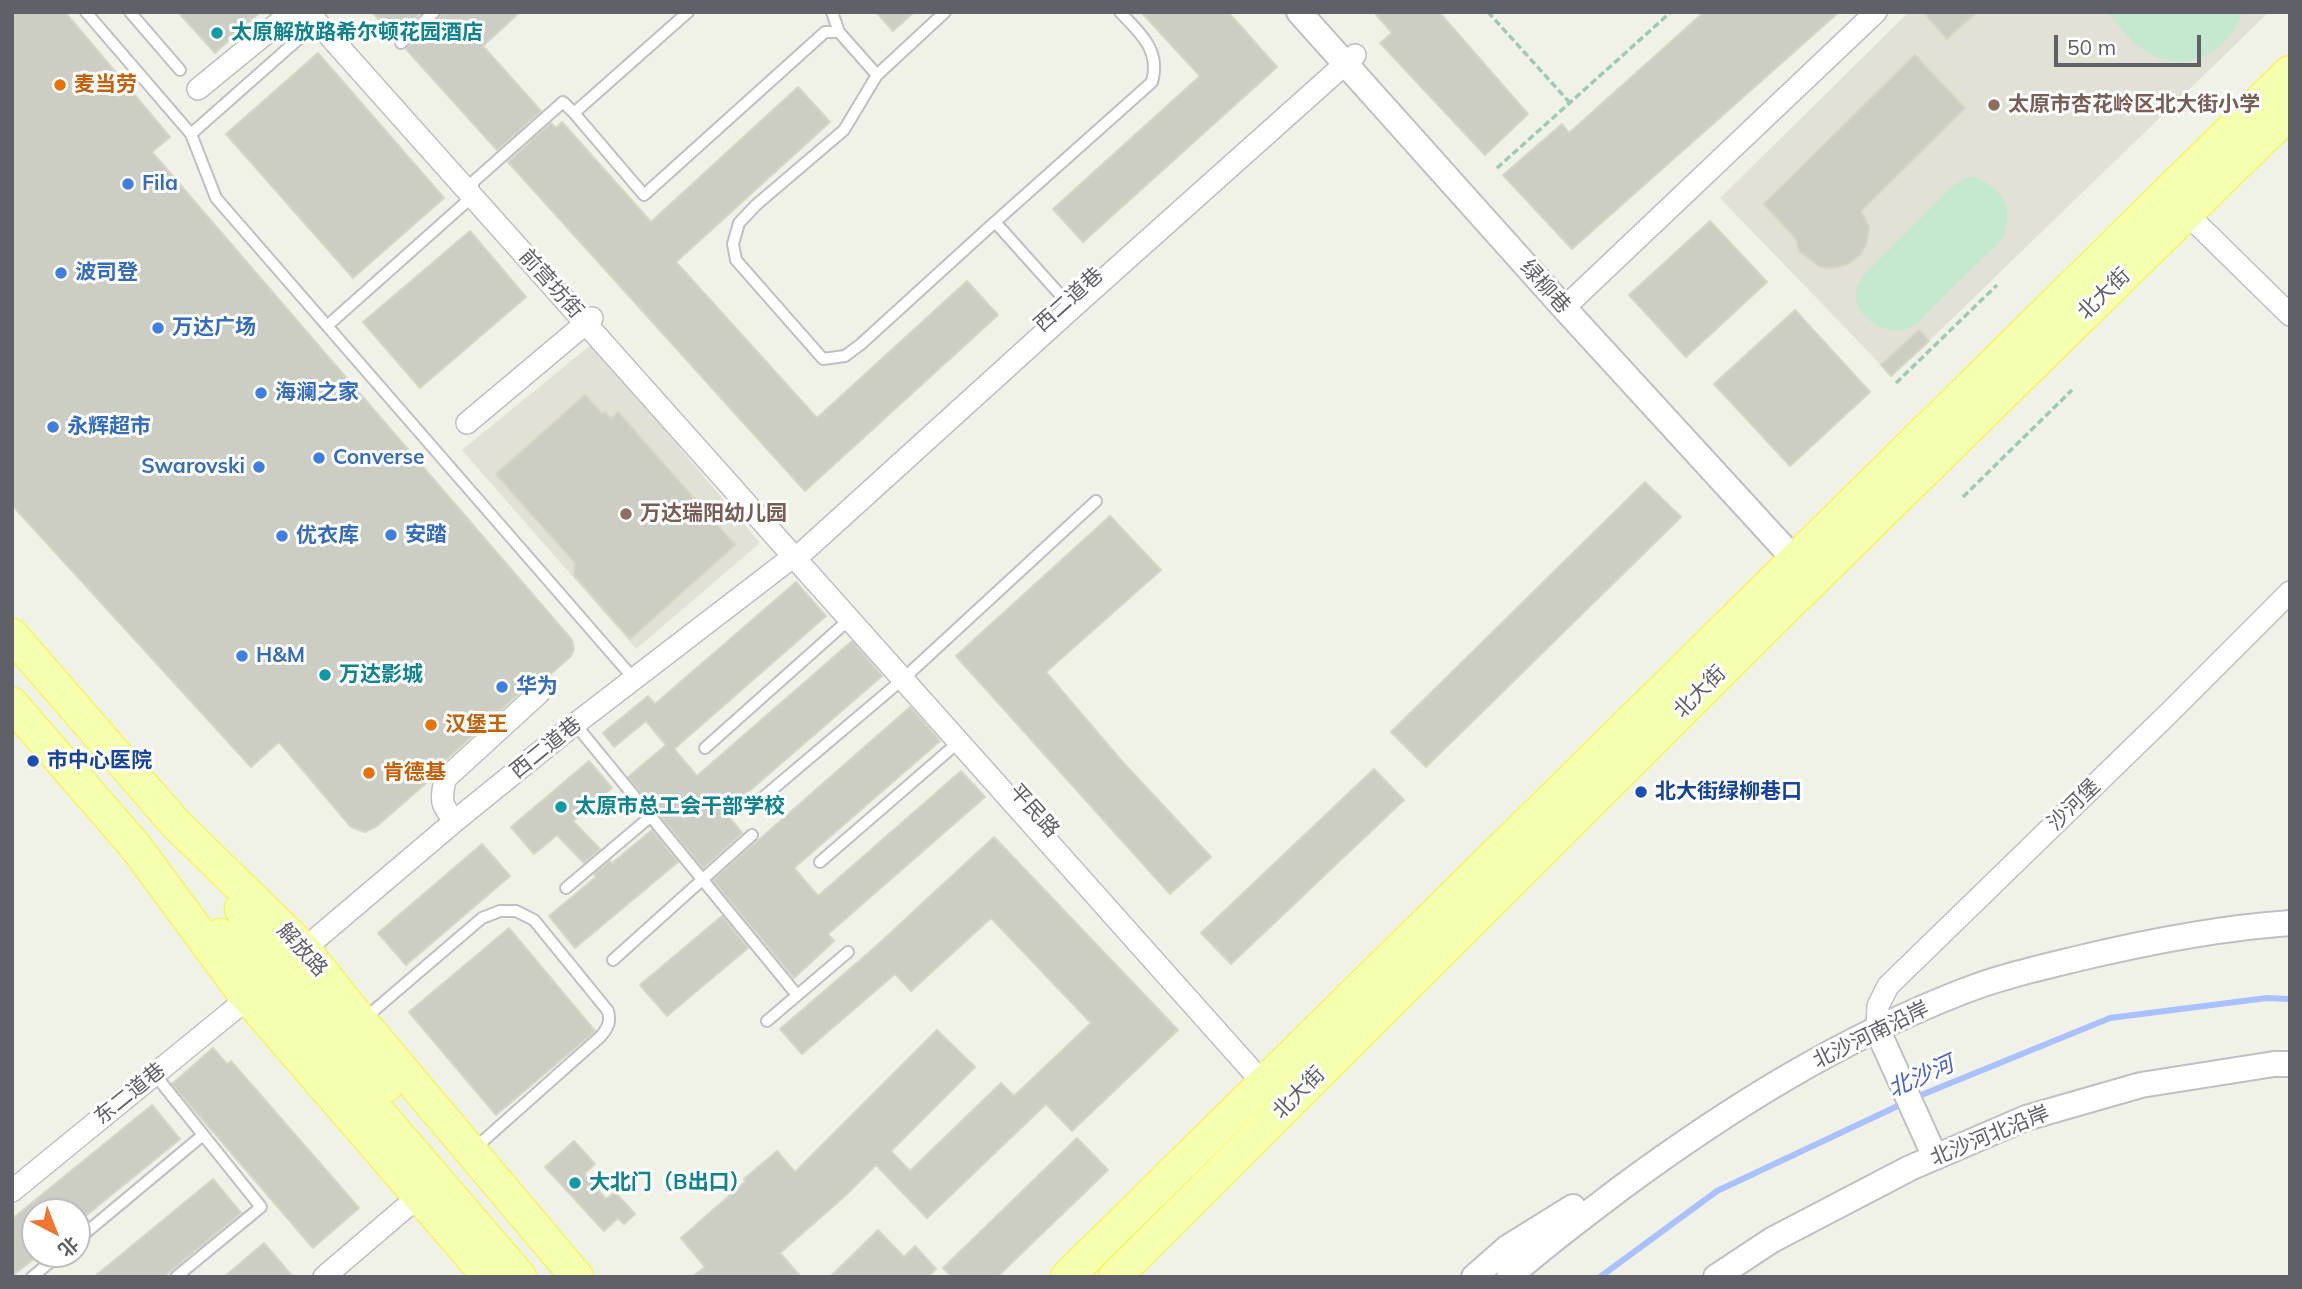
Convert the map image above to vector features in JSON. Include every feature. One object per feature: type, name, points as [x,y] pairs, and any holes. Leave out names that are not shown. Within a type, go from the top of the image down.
[{"type":"main road","points":[[1067,1277],[2290,72]]},
{"type":"main road","name":"北大街","points":[[1115,1277],[1778,615],[2290,112]]},
{"type":"main road","name":"解放路","points":[[12,635],[175,823],[269,976],[419,1196],[489,1277]]},
{"type":"main road","name":"解放路","points":[[12,704],[135,846],[269,976],[552,1277]]},
{"type":"main road","name":"解放路","points":[[269,976],[362,1021],[577,1277]]},
{"type":"main road","name":"解放路","points":[[269,976],[520,1277]]},
{"type":"street","points":[[198,89],[292,12]]},
{"type":"street","name":"绿柳巷","points":[[1299,12],[1348,57],[1799,554]]},
{"type":"street","name":"绿柳巷","points":[[1317,12],[1348,57]]},
{"type":"street","name":"前营坊街","points":[[318,16],[798,551]]},
{"type":"street","points":[[1570,302],[1861,17]]},
{"type":"street","name":"西二道巷","points":[[269,976],[575,724],[798,551],[1348,57]]},
{"type":"street","points":[[2186,213],[2290,315]]},
{"type":"street","points":[[467,423],[589,321]]},
{"type":"street","name":"平民路","points":[[798,551],[962,739],[1267,1079]]},
{"type":"street","name":"沙河堡","points":[[1874,1040],[1878,1006],[1888,986],[2290,592]]},
{"type":"street","points":[[455,821],[445,811],[441,800],[445,779],[539,693]]},
{"type":"street","name":"北沙河南沿岸","points":[[1509,1277],[1547,1244],[1698,1132],[1778,1081],[1874,1040],[1966,990],[2046,966],[2152,940],[2290,923]]},
{"type":"street","name":"东二道巷","points":[[12,1177],[151,1071],[269,976]]},
{"type":"street","points":[[1874,1040],[1925,1152]]},
{"type":"street","name":"北沙河北沿岸","points":[[1716,1277],[1772,1240],[1925,1152],[2026,1118],[2141,1085],[2274,1064],[2290,1064]]},
{"type":"street","name":"东二道巷","points":[[12,1190],[151,1071]]},
{"type":"street","points":[[1474,1277],[1507,1248],[1567,1210],[1631,1181]]},
{"type":"street","points":[[324,1277],[419,1196]]},
{"type":"lane","points":[[86,12],[191,134],[216,198],[634,679]]},
{"type":"lane","points":[[130,12],[180,69]]},
{"type":"lane","points":[[401,43],[434,12]]},
{"type":"lane","points":[[574,113],[688,12]]},
{"type":"lane","points":[[832,12],[839,32],[877,75]]},
{"type":"lane","points":[[945,12],[877,75],[844,130],[756,205],[739,223],[733,244],[736,260],[823,359],[845,356],[861,344],[1152,82],[1156,69],[1148,42],[1120,12]]},
{"type":"lane","points":[[191,134],[318,16]]},
{"type":"lane","points":[[327,326],[563,102],[644,195],[825,32],[839,32]]},
{"type":"lane","points":[[995,222],[1069,305]]},
{"type":"lane","points":[[754,805],[906,675],[1096,501]]},
{"type":"lane","points":[[705,748],[853,616]]},
{"type":"lane","points":[[575,724],[797,995]]},
{"type":"lane","points":[[820,862],[962,739]]},
{"type":"lane","points":[[566,888],[650,817]]},
{"type":"lane","points":[[613,960],[752,835]]},
{"type":"lane","points":[[362,1021],[482,918],[500,911],[516,911],[534,920],[608,1011],[611,1020],[600,1037],[471,1151]]},
{"type":"lane","points":[[767,1021],[848,952]]},
{"type":"lane","points":[[151,1071],[261,1207],[176,1277]]},
{"type":"lane","points":[[91,1228],[203,1135]]},
{"type":"path","points":[[1488,12],[1570,103]]},
{"type":"path","points":[[1497,168],[1671,12]]},
{"type":"path","points":[[1896,383],[1997,285]]},
{"type":"path","points":[[1963,497],[2071,390]]},
{"type":"shaded area","name":"太原市杏花岭区北大街小学","points":[[1909,12],[2269,12],[1929,341],[1918,330],[1881,365],[1720,198]]},
{"type":"shaded area","name":"万达瑞阳幼儿园","points":[[592,344],[760,543],[636,649],[462,450]]},
{"type":"green space","points":[[2107,12],[2242,12],[2226,40],[2214,50],[2186,61],[2171,61],[2156,57],[2141,48]]},
{"type":"green space","points":[[1974,177],[1993,187],[2004,200],[2007,217],[2003,238],[1916,324],[1892,330],[1876,325],[1863,314],[1856,299],[1857,287],[1863,276],[1953,186],[1965,178]]},
{"type":"building","name":"万达广场","points":[[12,12],[65,12],[170,137],[152,152],[572,640],[574,649],[571,656],[543,681],[530,683],[436,769],[432,778],[377,826],[365,832],[351,827],[279,742],[251,767],[12,505]]},
{"type":"building","name":"太原解放路希尔顿花园酒店","points":[[178,12],[260,12],[215,53]]},
{"type":"building","points":[[372,12],[422,12],[395,38]]},
{"type":"building","points":[[442,12],[520,12],[483,46],[541,111],[497,150],[406,49]]},
{"type":"building","points":[[876,12],[914,12],[893,31]]},
{"type":"building","points":[[1141,12],[1228,12],[1277,67],[1083,242],[1053,209],[1200,76]]},
{"type":"building","points":[[1374,12],[1439,12],[1528,114],[1485,155],[1380,43],[1392,33]]},
{"type":"building","points":[[1704,12],[1839,12],[1572,249],[1503,175],[1562,124],[1569,133]]},
{"type":"building","points":[[1923,12],[1977,12],[1947,39]]},
{"type":"building","points":[[318,53],[444,198],[353,278],[226,134]]},
{"type":"building","points":[[1915,55],[1965,108],[1861,211],[1869,227],[1867,242],[1860,255],[1848,264],[1834,268],[1820,267],[1799,251],[1796,239],[1764,204]]},
{"type":"building","points":[[798,87],[830,122],[676,262],[817,418],[967,281],[998,315],[805,491],[508,162],[551,123],[556,128],[562,122],[651,222]]},
{"type":"building","points":[[1710,221],[1767,282],[1686,357],[1629,295]]},
{"type":"building","points":[[470,231],[526,297],[420,388],[363,322]]},
{"type":"building","points":[[1795,310],[1870,392],[1790,466],[1714,384]]},
{"type":"building","points":[[1919,330],[1929,341],[1891,376],[1881,365]]},
{"type":"building","name":"万达瑞阳幼儿园","points":[[585,395],[602,414],[605,412],[611,419],[618,412],[735,545],[630,639],[574,575],[575,563],[496,474]]},
{"type":"building","points":[[1645,482],[1681,517],[1426,767],[1391,732]]},
{"type":"building","points":[[1110,516],[1161,570],[1046,672],[1120,759],[1211,857],[1170,894],[956,656]]},
{"type":"building","points":[[796,582],[826,616],[674,749],[697,776],[852,641],[882,676],[725,812],[742,833],[703,868],[628,777],[666,745],[646,721],[614,747],[603,733],[648,696],[655,704]]},
{"type":"building","points":[[910,707],[940,741],[794,868],[818,896],[961,771],[985,797],[828,934],[834,941],[794,978],[713,880]]},
{"type":"building","name":"太原市总工会干部学校","points":[[589,761],[612,788],[573,821],[600,849],[584,863],[557,835],[534,854],[511,827]]},
{"type":"building","points":[[1374,769],[1404,800],[1231,964],[1201,933]]},
{"type":"building","points":[[652,830],[678,862],[575,948],[549,916],[596,877],[594,874],[610,861],[612,863]]},
{"type":"building","points":[[994,837],[1178,1030],[1072,1131],[1046,1104],[927,1218],[876,1165],[780,1253],[801,1277],[692,1277],[705,1267],[681,1238],[777,1151],[795,1172],[937,1030],[975,1067],[891,1151],[910,1171],[1001,1083],[1014,1096],[1091,1023],[991,918],[911,991],[895,974],[802,1054],[780,1029],[873,949]]},
{"type":"building","points":[[482,844],[510,876],[406,965],[378,933]]},
{"type":"building","points":[[722,916],[748,948],[667,1016],[640,985]]},
{"type":"building","points":[[509,928],[595,1031],[496,1115],[409,1012]]},
{"type":"building","points":[[213,1048],[227,1064],[231,1061],[359,1208],[313,1248],[172,1084]]},
{"type":"building","points":[[152,1105],[180,1139],[91,1212],[91,1198],[38,1198]]},
{"type":"building","points":[[1077,1138],[1108,1170],[997,1277],[952,1277],[943,1268]]},
{"type":"building","name":"大北门（B出口）","points":[[574,1141],[595,1164],[584,1174],[606,1199],[615,1192],[635,1214],[624,1224],[618,1218],[604,1231],[545,1167]]},
{"type":"building","points":[[213,1179],[241,1213],[163,1277],[94,1277]]},
{"type":"building","points":[[21,1212],[22,1268],[12,1276],[12,1219]]},
{"type":"building","points":[[878,1230],[904,1257],[915,1246],[936,1269],[928,1277],[830,1277]]},
{"type":"building","points":[[264,1243],[293,1277],[224,1277]]},
{"type":"waterway","name":"北沙河","points":[[1914,1098],[2110,1018],[2267,998],[2290,999]]},
{"type":"waterway","name":"北沙河","points":[[1600,1277],[1717,1191],[1904,1103]]},
{"type":"place","name":"太原解放路希尔顿花园酒店","points":[[217,33]]},
{"type":"place","name":"麦当劳","points":[[60,85]]},
{"type":"place","name":"太原市杏花岭区北大街小学","points":[[1994,105]]},
{"type":"place","name":"Fila","points":[[128,184]]},
{"type":"place","name":"波司登","points":[[61,273]]},
{"type":"place","name":"万达广场","points":[[158,328]]},
{"type":"place","name":"海澜之家","points":[[261,393]]},
{"type":"place","name":"永辉超市","points":[[53,427]]},
{"type":"place","name":"Converse","points":[[319,458]]},
{"type":"place","name":"Swarovski","points":[[259,467]]},
{"type":"place","name":"万达瑞阳幼儿园","points":[[626,514]]},
{"type":"place","name":"安踏","points":[[391,535]]},
{"type":"place","name":"优衣库","points":[[282,536]]},
{"type":"place","name":"H&M","points":[[242,656]]},
{"type":"place","name":"万达影城","points":[[325,675]]},
{"type":"place","name":"华为","points":[[502,687]]},
{"type":"place","name":"汉堡王","points":[[431,725]]},
{"type":"place","name":"市中心医院","points":[[33,761]]},
{"type":"place","name":"肯德基","points":[[369,773]]},
{"type":"place","name":"北大街绿柳巷口","points":[[1641,792]]},
{"type":"place","name":"太原市总工会干部学校","points":[[561,807]]},
{"type":"place","name":"大北门（B出口）","points":[[575,1183]]}]
